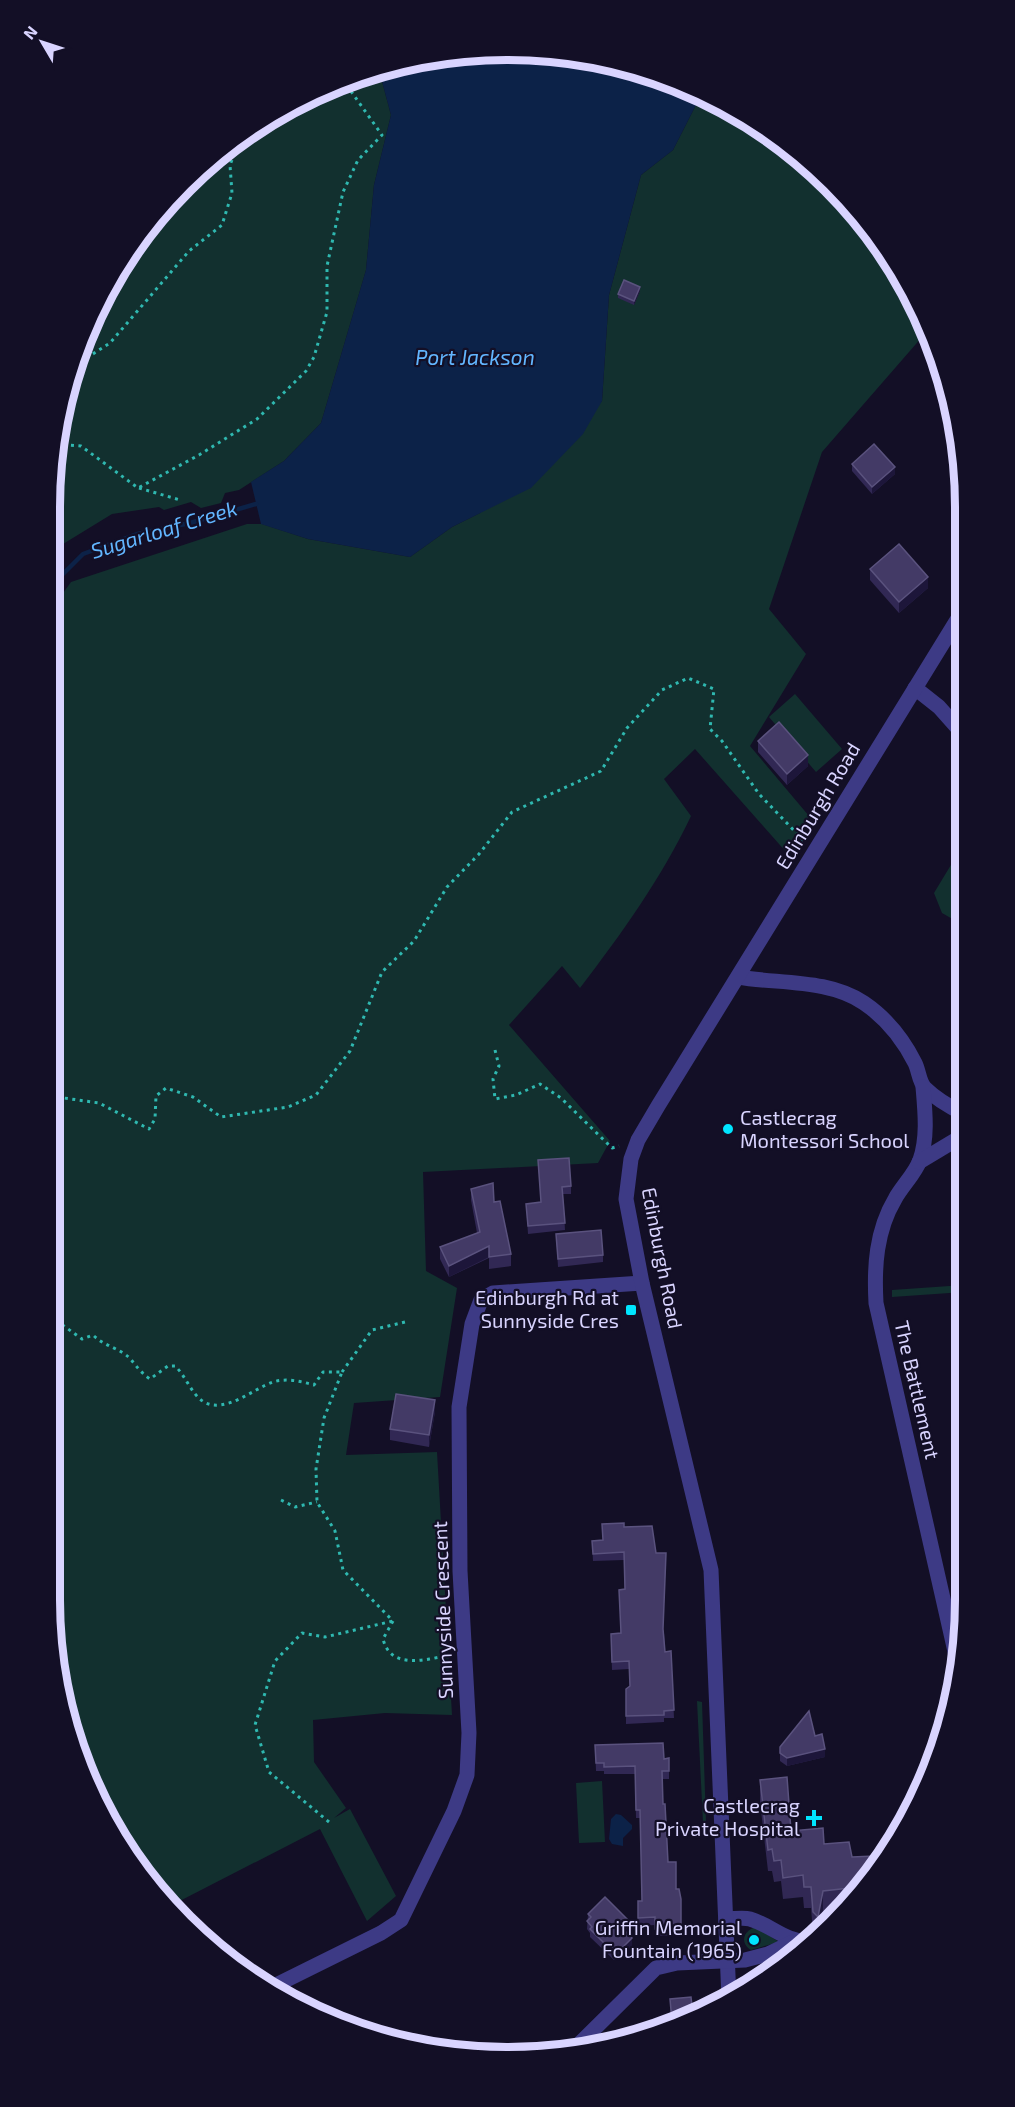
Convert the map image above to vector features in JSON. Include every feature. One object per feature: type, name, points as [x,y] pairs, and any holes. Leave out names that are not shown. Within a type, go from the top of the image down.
[{"type":"street","name":"Edinburgh Road","points":[[728,1988],[711,1570],[642,1283],[626,1199],[631,1159],[638,1140],[955,623]]},
{"type":"street","points":[[915,688],[939,707],[955,725]]},
{"type":"street","name":"The Battlement","points":[[738,977],[834,990],[863,1003],[890,1025],[916,1064],[923,1087],[926,1116],[919,1162],[894,1201],[880,1236],[873,1272],[876,1303],[953,1641]]},
{"type":"street","points":[[923,1087],[955,1110]]},
{"type":"street","name":"The Battlement","points":[[919,1162],[955,1140]]},
{"type":"street","name":"Sunnyside Crescent","points":[[279,1984],[381,1933],[401,1920],[413,1901],[454,1811],[467,1774],[469,1733],[460,1571],[459,1407],[472,1324],[481,1300],[493,1293],[642,1283]]},
{"type":"street","points":[[726,1919],[747,1918],[797,1941]]},
{"type":"street","points":[[583,2040],[656,1968],[677,1963],[727,1961],[768,1954],[793,1941]]},
{"type":"path","points":[[138,488],[200,455],[257,419],[306,371],[315,357],[327,312],[327,266],[343,192],[358,160],[381,135],[349,89]]},
{"type":"path","points":[[86,358],[110,343],[189,251],[222,225],[232,193],[230,165],[235,152]]},
{"type":"path","points":[[65,445],[81,446],[138,488],[180,500]]},
{"type":"path","points":[[60,1097],[99,1103],[149,1129],[155,1119],[156,1096],[166,1088],[193,1097],[221,1117],[288,1107],[315,1095],[350,1051],[382,972],[414,941],[447,887],[479,854],[512,812],[601,771],[627,728],[662,690],[688,678],[714,689],[710,729],[722,741],[759,794],[814,852]]},
{"type":"path","points":[[495,1050],[499,1066],[493,1079],[495,1099],[516,1095],[540,1084],[561,1098],[612,1148],[638,1140]]},
{"type":"path","points":[[393,1621],[343,1570],[335,1531],[317,1502],[316,1469],[324,1418],[342,1372],[372,1330],[405,1322]]},
{"type":"path","points":[[60,1324],[82,1340],[93,1335],[101,1344],[128,1356],[137,1370],[150,1379],[168,1366],[176,1366],[186,1376],[194,1394],[205,1402],[219,1405],[273,1382],[287,1380],[314,1385],[323,1372],[342,1372]]},
{"type":"path","points":[[281,1500],[294,1507],[317,1502]]},
{"type":"path","points":[[393,1621],[383,1639],[385,1647],[394,1658],[413,1662],[465,1652]]},
{"type":"path","points":[[329,1822],[269,1772],[255,1725],[275,1661],[302,1633],[325,1637],[393,1621]]},
{"type":"green space","points":[[381,78],[391,115],[374,185],[366,270],[321,423],[284,461],[239,490],[225,493],[221,503],[201,508],[191,502],[164,510],[159,507],[112,514],[60,546],[61,478],[75,392],[94,336],[135,259],[171,212],[212,171],[235,152],[259,135],[310,106],[336,94]]},
{"type":"green space","points":[[697,102],[731,120],[780,152],[824,191],[863,235],[895,284],[922,338],[822,452],[769,609],[806,654],[750,746],[809,816],[787,853],[695,749],[664,779],[691,816],[667,862],[640,905],[580,988],[562,966],[509,1025],[610,1141],[598,1163],[423,1172],[426,1271],[457,1288],[440,1397],[354,1403],[346,1455],[437,1452],[452,1715],[385,1713],[313,1720],[314,1762],[346,1808],[334,1818],[350,1809],[396,1896],[367,1921],[320,1829],[178,1902],[135,1848],[94,1771],[75,1715],[61,1629],[60,597],[71,582],[247,524],[262,524],[308,539],[410,557],[452,527],[480,513],[602,401],[609,295],[641,175],[673,150]]},
{"type":"green space","points":[[795,694],[842,749],[816,772],[769,717]]},
{"type":"green space","points":[[955,858],[955,920],[942,913],[934,893]]},
{"type":"green space","points":[[955,1286],[955,1293],[892,1297],[892,1290]]},
{"type":"green space","points":[[697,1701],[702,1702],[706,1823],[703,1823]]},
{"type":"green space","points":[[602,1781],[605,1842],[579,1843],[576,1783]]},
{"type":"green space","points":[[757,1928],[779,1942],[751,1950],[744,1939],[749,1930]]},
{"type":"water","name":"Port Jackson","points":[[478,61],[537,61],[595,69],[651,84],[697,102],[673,150],[641,175],[609,295],[602,401],[583,434],[531,488],[452,527],[410,557],[308,539],[261,524],[251,482],[284,461],[321,423],[366,270],[374,185],[391,115],[381,78],[420,69]]},
{"type":"water","points":[[616,1814],[621,1815],[632,1825],[632,1829],[623,1838],[623,1846],[612,1844],[609,1839],[611,1819]]},
{"type":"building","points":[[624,280],[640,287],[634,301],[618,294]]},
{"type":"building","points":[[874,444],[895,467],[872,487],[852,464]]},
{"type":"building","points":[[899,544],[928,577],[899,602],[870,569]]},
{"type":"building","points":[[779,722],[808,755],[787,774],[758,741]]},
{"type":"building","points":[[569,1158],[571,1186],[562,1187],[565,1223],[528,1226],[526,1204],[541,1202],[538,1160]]},
{"type":"building","points":[[493,1183],[494,1202],[500,1201],[511,1254],[489,1257],[489,1246],[449,1266],[440,1247],[480,1232],[471,1189]]},
{"type":"building","points":[[601,1230],[603,1255],[558,1259],[556,1234]]},
{"type":"building","points":[[396,1394],[435,1400],[429,1435],[390,1429]]},
{"type":"building","points":[[624,1523],[624,1527],[652,1526],[656,1553],[666,1553],[663,1629],[665,1652],[671,1651],[674,1710],[664,1711],[664,1715],[626,1716],[626,1689],[630,1686],[629,1661],[612,1662],[611,1634],[621,1633],[619,1590],[625,1589],[624,1552],[593,1554],[592,1541],[603,1540],[602,1524]]},
{"type":"building","points":[[809,1711],[815,1736],[822,1734],[825,1749],[787,1758],[780,1753],[780,1747]]},
{"type":"building","points":[[663,1743],[664,1759],[669,1758],[669,1771],[662,1771],[668,1862],[676,1862],[676,1889],[679,1889],[681,1899],[681,1928],[655,1929],[655,1917],[638,1918],[638,1901],[642,1901],[640,1810],[636,1810],[635,1766],[604,1767],[604,1763],[596,1763],[595,1745]]},
{"type":"building","name":"Castlecrag Private Hospital","points":[[787,1777],[791,1831],[823,1828],[824,1844],[849,1842],[852,1857],[874,1856],[850,1888],[823,1891],[818,1917],[813,1912],[811,1887],[804,1887],[803,1875],[783,1878],[781,1860],[774,1861],[772,1849],[768,1850],[760,1780]]},
{"type":"building","points":[[605,1897],[631,1923],[624,1930],[632,1938],[614,1953],[590,1929],[592,1927],[587,1921],[591,1917],[588,1914]]},
{"type":"building","points":[[691,1997],[692,2007],[671,2016],[670,1999]]},
{"type":"waterway","name":"Sugarloaf Creek","points":[[60,577],[83,554],[137,534],[190,523],[256,504]]},
{"type":"place","name":"Castlecrag Montessori School","points":[[728,1129]]},
{"type":"place","name":"Edinburgh Rd at Sunnyside Cres","points":[[631,1310]]},
{"type":"place","name":"Castlecrag Private Hospital","points":[[814,1818]]},
{"type":"place","name":"Griffin Memorial Fountain (1965)","points":[[754,1940]]}]
